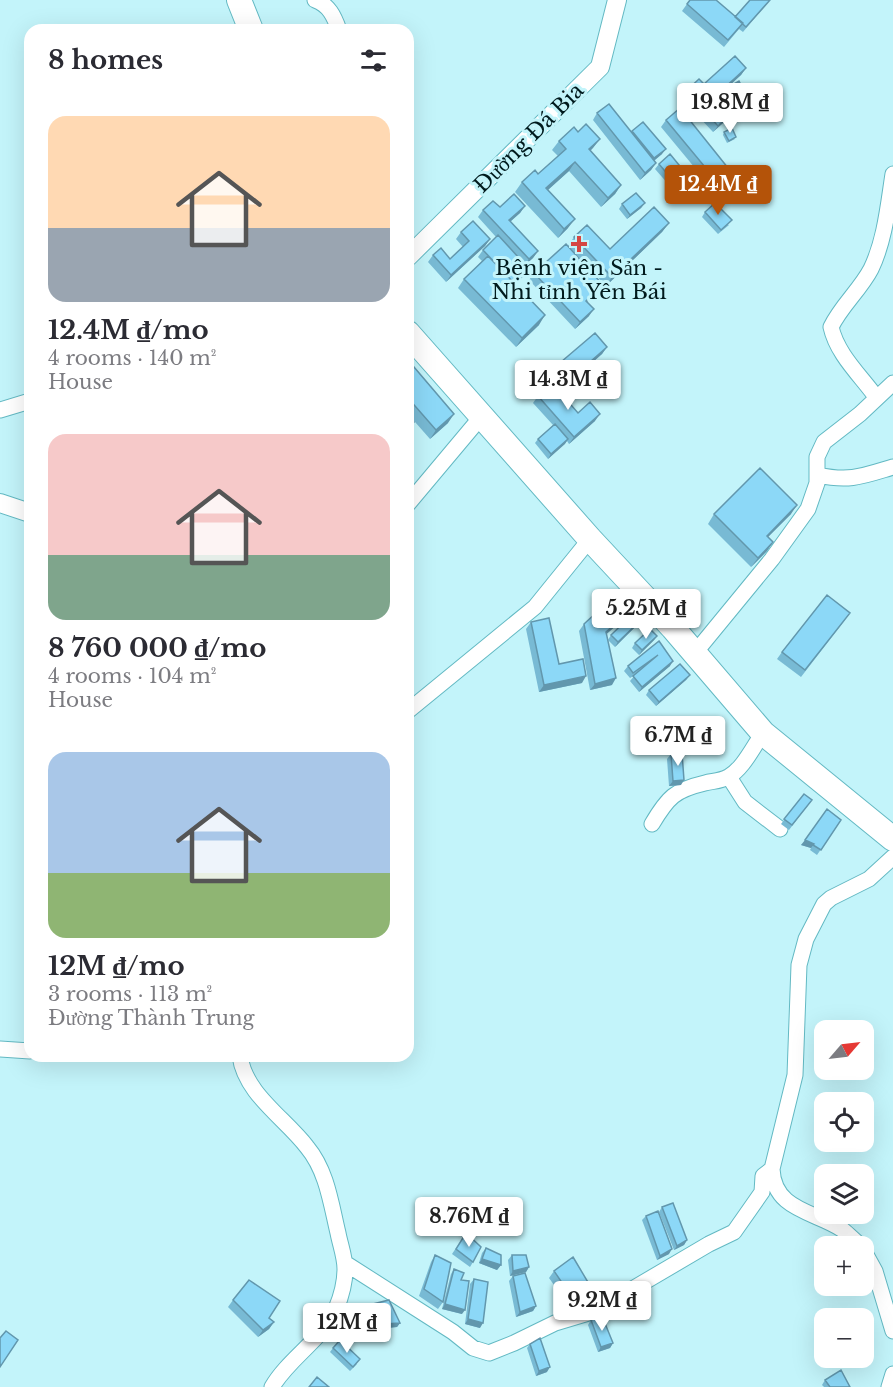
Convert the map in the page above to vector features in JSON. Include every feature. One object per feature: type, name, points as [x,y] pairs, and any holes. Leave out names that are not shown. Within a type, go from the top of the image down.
[{"type":"main road","points":[[239,0],[249,24]]},
{"type":"main road","points":[[414,340],[590,539],[673,628],[763,734],[893,839]]},
{"type":"street","points":[[315,0],[328,8],[337,24]]},
{"type":"street","name":"Đường Đá Bia","points":[[414,251],[600,67],[617,0]]},
{"type":"street","points":[[876,397],[839,349],[831,327],[870,271],[878,252],[886,224],[893,174]]},
{"type":"street","points":[[694,654],[802,518],[813,500],[818,475],[817,457],[824,442],[860,414],[893,383]]},
{"type":"street","points":[[0,410],[24,403]]},
{"type":"street","points":[[414,497],[481,417]]},
{"type":"street","points":[[818,475],[836,479],[851,479],[893,467]]},
{"type":"street","points":[[0,503],[24,511]]},
{"type":"street","points":[[414,706],[535,607],[590,539]]},
{"type":"street","points":[[652,824],[664,804],[676,793],[688,787],[729,777],[763,734]]},
{"type":"street","points":[[729,777],[740,797],[780,829]]},
{"type":"street","points":[[849,1236],[842,1230],[785,1201],[774,1184],[772,1169],[795,1075],[799,965],[806,939],[824,904],[831,898],[869,879],[893,857]]},
{"type":"street","points":[[0,1049],[24,1051]]},
{"type":"street","points":[[241,1062],[250,1084],[308,1147],[319,1166],[326,1185],[345,1263],[341,1295],[331,1319],[272,1387]]},
{"type":"street","points":[[345,1263],[453,1332],[473,1348],[489,1353],[514,1344],[555,1323],[595,1311],[709,1244],[734,1232],[762,1192],[764,1176],[772,1169]]},
{"type":"street","points":[[874,1271],[893,1331]]},
{"type":"street","points":[[889,1387],[893,1374]]},
{"type":"building","points":[[690,0],[716,0],[743,23],[728,40],[687,4]]},
{"type":"building","points":[[750,0],[770,0],[746,27],[735,17]]},
{"type":"building","points":[[735,56],[746,68],[710,101],[720,113],[723,111],[728,116],[718,126],[686,91],[699,79],[704,84]]},
{"type":"building","points":[[739,81],[743,89],[736,93],[732,85]]},
{"type":"building","points":[[739,103],[743,111],[735,115],[731,107]]},
{"type":"building","points":[[609,104],[656,163],[645,173],[597,113]]},
{"type":"building","points":[[680,108],[732,173],[719,184],[666,120]]},
{"type":"building","points":[[643,122],[666,149],[654,158],[632,131]]},
{"type":"building","points":[[586,124],[600,139],[589,149],[621,185],[608,198],[575,162],[546,188],[575,219],[564,229],[522,182],[535,170],[538,174],[566,149],[559,141],[574,127],[578,132]]},
{"type":"building","points":[[732,128],[736,137],[729,141],[724,132]]},
{"type":"building","points":[[670,154],[697,187],[686,196],[659,164]]},
{"type":"building","points":[[636,193],[645,203],[630,215],[622,204]]},
{"type":"building","points":[[514,194],[525,206],[509,220],[538,251],[529,259],[483,210],[493,201],[500,207]]},
{"type":"building","points":[[715,203],[732,220],[721,230],[705,212]]},
{"type":"building","points":[[654,207],[669,223],[612,277],[574,237],[587,225],[610,249]]},
{"type":"building","points":[[473,221],[490,239],[451,275],[433,255],[441,248],[450,259],[469,241],[461,232]]},
{"type":"building","points":[[498,235],[529,269],[514,283],[483,250]]},
{"type":"building","points":[[566,244],[603,285],[586,301],[594,309],[580,322],[534,273]]},
{"type":"building","points":[[488,256],[545,315],[522,338],[464,279]]},
{"type":"building","points":[[595,333],[607,347],[574,376],[561,362]]},
{"type":"building","points":[[414,367],[454,414],[436,430],[414,405]]},
{"type":"building","points":[[552,383],[578,413],[590,402],[600,414],[574,437],[538,396]]},
{"type":"building","points":[[555,424],[568,439],[551,454],[538,439]]},
{"type":"building","points":[[760,468],[797,505],[767,536],[773,542],[758,558],[714,514]]},
{"type":"building","points":[[827,595],[850,613],[805,670],[782,652]]},
{"type":"building","points":[[611,599],[624,616],[606,632],[616,678],[595,684],[584,624]]},
{"type":"building","points":[[634,613],[641,620],[618,642],[611,635]]},
{"type":"building","points":[[549,618],[559,664],[583,659],[586,676],[544,685],[531,622]]},
{"type":"building","points":[[650,629],[657,636],[642,650],[635,643]]},
{"type":"building","points":[[659,641],[673,661],[642,687],[633,676],[658,655],[633,673],[628,666]]},
{"type":"building","points":[[680,664],[690,675],[659,702],[649,690]]},
{"type":"building","points":[[682,753],[684,780],[673,781],[671,754]]},
{"type":"building","points":[[804,794],[812,800],[792,825],[784,819]]},
{"type":"building","points":[[827,809],[841,820],[821,850],[805,840]]},
{"type":"building","points":[[673,1203],[687,1240],[677,1246],[662,1207]]},
{"type":"building","points":[[658,1211],[672,1249],[660,1256],[646,1216]]},
{"type":"building","points":[[466,1233],[481,1247],[473,1262],[456,1249]]},
{"type":"building","points":[[486,1248],[501,1255],[501,1265],[482,1259]]},
{"type":"building","points":[[435,1255],[451,1263],[443,1302],[424,1289]]},
{"type":"building","points":[[512,1255],[526,1255],[529,1267],[513,1271]]},
{"type":"building","points":[[573,1257],[592,1289],[573,1299],[554,1271]]},
{"type":"building","points":[[454,1269],[464,1273],[461,1280],[469,1281],[465,1310],[445,1304]]},
{"type":"building","points":[[525,1273],[536,1306],[520,1312],[513,1276]]},
{"type":"building","points":[[474,1279],[488,1282],[483,1323],[468,1319]]},
{"type":"building","points":[[249,1280],[280,1301],[269,1318],[274,1322],[263,1330],[233,1300]]},
{"type":"building","points":[[389,1300],[400,1323],[368,1325],[361,1307]]},
{"type":"building","points":[[602,1316],[613,1343],[601,1347],[591,1320]]},
{"type":"building","points":[[6,1331],[18,1340],[0,1367],[0,1338]]},
{"type":"building","points":[[540,1338],[550,1367],[539,1371],[530,1344]]},
{"type":"building","points":[[340,1340],[360,1359],[353,1367],[333,1348]]},
{"type":"building","points":[[841,1370],[850,1387],[830,1387],[825,1380]]},
{"type":"building","points":[[317,1377],[329,1387],[309,1387]]},
{"type":"place","name":"Bệnh viện Sản - Nhi tỉnh Yên Bái","points":[[579,244]]}]
